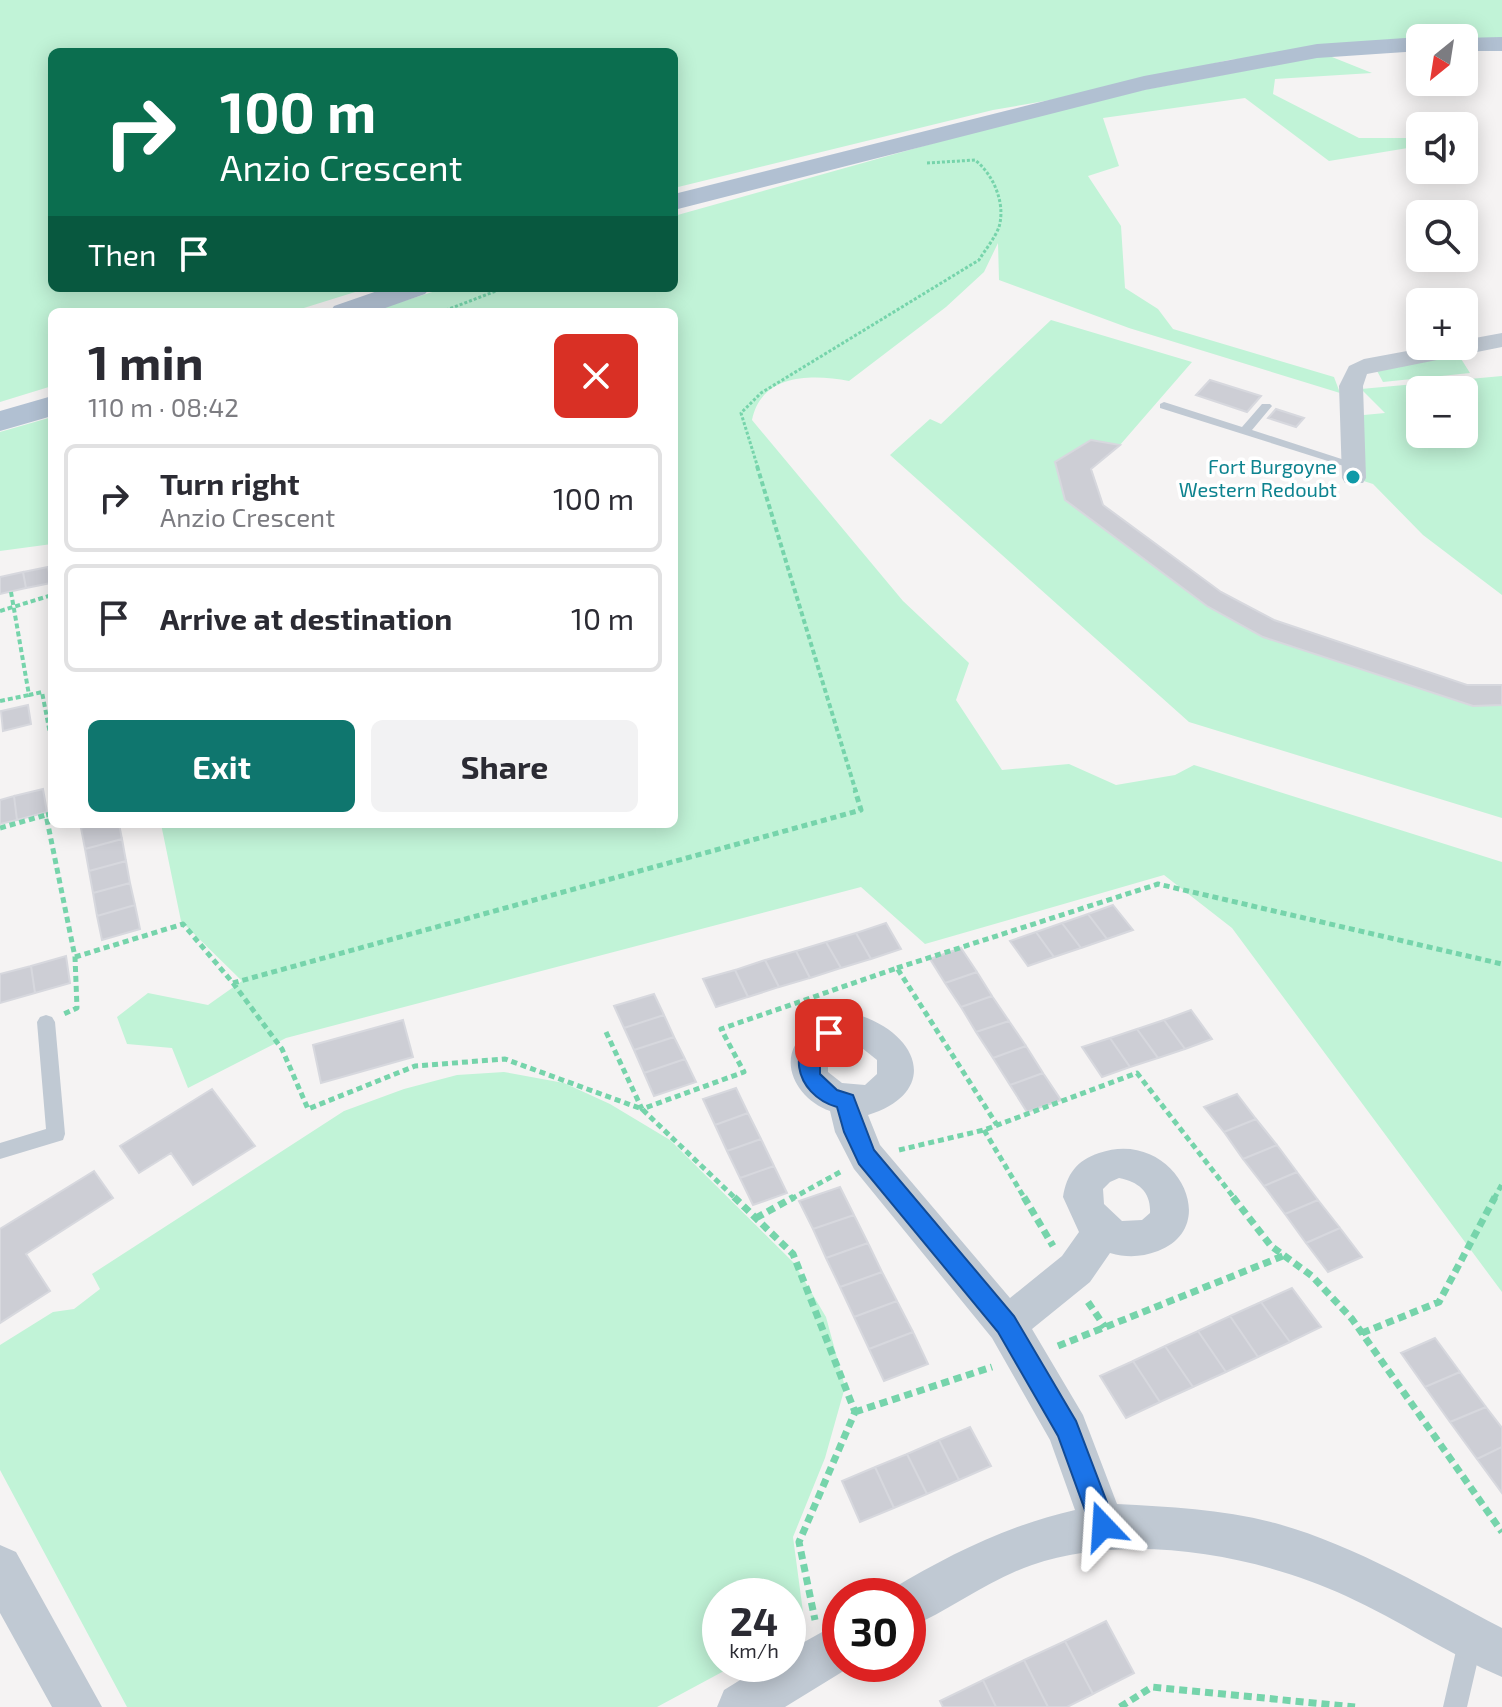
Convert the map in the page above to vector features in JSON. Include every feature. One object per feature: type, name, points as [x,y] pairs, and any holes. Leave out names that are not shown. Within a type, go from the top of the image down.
[{"type":"main road","points":[[1478,44],[1502,44]]},
{"type":"main road","points":[[678,201],[1144,83],[1317,51],[1406,45]]},
{"type":"main road","points":[[357,308],[403,292]]},
{"type":"main road","points":[[0,421],[48,407]]},
{"type":"street","points":[[1354,471],[1353,378],[1364,366],[1502,340]]},
{"type":"street","points":[[846,1101],[854,1132],[867,1157],[1016,1340],[1068,1430],[1103,1526]]},
{"type":"street","points":[[1016,1340],[1103,1230]]},
{"type":"street","points":[[926,1594],[1028,1543],[1103,1526],[1207,1532],[1276,1546],[1359,1578],[1486,1645]]},
{"type":"street","points":[[0,1568],[78,1707]]},
{"type":"street","points":[[741,1707],[822,1657]]},
{"type":"lane","points":[[1164,406],[1245,431],[1354,471]]},
{"type":"lane","points":[[1245,431],[1266,406]]},
{"type":"lane","points":[[0,1151],[56,1134],[46,1022]]},
{"type":"lane","points":[[1455,1707],[1486,1645]]},
{"type":"path","points":[[233,983],[861,810],[741,413],[761,393],[979,260],[999,227],[999,197],[988,170],[975,160],[925,163]]},
{"type":"path","points":[[452,308],[494,292]]},
{"type":"path","points":[[11,592],[29,695]]},
{"type":"path","points":[[0,611],[48,596]]},
{"type":"path","points":[[0,701],[42,692],[48,723]]},
{"type":"path","points":[[0,828],[48,815]]},
{"type":"path","points":[[46,1022],[77,1008],[75,957],[51,828]]},
{"type":"path","points":[[897,968],[1158,884],[1502,964]]},
{"type":"path","points":[[75,957],[183,924],[233,983],[282,1049],[308,1109],[415,1066],[505,1059],[642,1109],[744,1072],[721,1029]]},
{"type":"path","points":[[606,1032],[642,1109],[793,1254],[855,1412]]},
{"type":"path","points":[[756,1218],[867,1157],[984,1130],[1137,1073],[1271,1246],[1312,1276],[1362,1333],[1502,1532]]},
{"type":"path","points":[[984,1130],[1105,1327]]},
{"type":"path","points":[[1362,1333],[1439,1302],[1502,1184]]},
{"type":"path","points":[[822,1618],[799,1542],[855,1412],[1016,1340],[1105,1327],[1284,1255]]},
{"type":"path","points":[[1120,1707],[1152,1687],[1355,1707]]},
{"type":"green space","points":[[0,0],[1502,0],[1502,40],[1478,39],[1478,24],[1406,24],[1406,40],[1229,60],[1062,98],[993,110],[678,187],[678,48],[48,48],[48,292],[355,292],[304,308],[48,308],[48,387],[0,402]]},
{"type":"green space","points":[[1327,55],[1372,73],[1275,79],[1273,94],[1359,138],[1406,138],[1406,148],[1329,161],[1245,98],[1103,118],[1119,166],[1088,176],[1121,226],[1125,288],[1158,309],[1173,329],[1334,377],[1340,393],[1129,328],[999,280],[998,243],[984,272],[946,307],[849,381],[804,378],[777,386],[757,405],[752,420],[903,601],[969,663],[956,700],[1002,770],[1069,764],[1116,785],[1175,775],[1194,765],[1502,862],[1502,1292],[1232,928],[1164,875],[925,944],[861,887],[286,1038],[188,1088],[172,1048],[127,1044],[117,1017],[148,993],[208,1005],[242,981],[181,921],[162,828],[678,828],[678,308],[382,308],[432,292],[678,292],[678,215],[1080,102]]},
{"type":"green space","points":[[1051,320],[1192,362],[1120,445],[1091,440],[1065,500],[1263,637],[1472,706],[1502,704],[1502,818],[1189,722],[890,455],[930,419],[941,424]]},
{"type":"green space","points":[[1425,360],[1462,360],[1470,373],[1406,376],[1406,380],[1383,382],[1376,369]]},
{"type":"green space","points":[[1502,376],[1502,595],[1423,535],[1373,484],[1354,478],[1353,416],[1385,413],[1361,389],[1406,385],[1406,448],[1478,448],[1478,378]]},
{"type":"green space","points":[[48,418],[48,545],[0,551],[0,432]]},
{"type":"green space","points":[[504,1072],[564,1083],[610,1104],[670,1140],[794,1263],[826,1317],[845,1387],[825,1458],[793,1537],[798,1578],[702,1578],[704,1682],[657,1707],[127,1707],[0,1470],[0,1345],[53,1312],[74,1309],[100,1289],[92,1274],[344,1111],[404,1089],[457,1075]]},
{"type":"building","points":[[1210,380],[1261,396],[1247,412],[1196,395]]},
{"type":"building","points":[[1276,409],[1304,418],[1296,427],[1268,418]]},
{"type":"building","points":[[1091,440],[1120,445],[1091,469],[1103,505],[1221,592],[1274,620],[1467,685],[1502,685],[1502,705],[1473,706],[1263,637],[1207,606],[1065,500],[1055,462]]},
{"type":"building","points":[[48,567],[48,584],[26,588],[23,572]]},
{"type":"building","points":[[23,572],[26,588],[0,594],[0,577]]},
{"type":"building","points":[[28,705],[31,724],[3,731],[1,711]]},
{"type":"building","points":[[43,789],[47,812],[17,820],[14,796]]},
{"type":"building","points":[[14,796],[17,820],[0,824],[0,800]]},
{"type":"building","points":[[81,828],[120,828],[122,839],[85,849]]},
{"type":"building","points":[[122,839],[126,861],[89,871],[85,849]]},
{"type":"building","points":[[126,861],[130,883],[93,893],[89,871]]},
{"type":"building","points":[[130,883],[135,905],[97,916],[93,893]]},
{"type":"building","points":[[135,905],[140,929],[102,940],[97,916]]},
{"type":"building","points":[[1113,905],[1133,930],[1107,939],[1088,914]]},
{"type":"building","points":[[1088,914],[1107,939],[1081,948],[1062,923]]},
{"type":"building","points":[[886,923],[901,949],[871,959],[856,933]]},
{"type":"building","points":[[1062,923],[1081,948],[1054,957],[1036,932]]},
{"type":"building","points":[[1036,932],[1054,957],[1028,966],[1010,941]]},
{"type":"building","points":[[856,933],[871,959],[841,968],[826,942]]},
{"type":"building","points":[[826,942],[841,968],[810,978],[796,951]]},
{"type":"building","points":[[961,948],[977,972],[945,983],[930,959]]},
{"type":"building","points":[[796,951],[810,978],[779,987],[765,960]]},
{"type":"building","points":[[66,956],[70,983],[35,993],[31,966]]},
{"type":"building","points":[[765,960],[779,987],[748,997],[735,970]]},
{"type":"building","points":[[31,966],[35,993],[0,1003],[0,974]]},
{"type":"building","points":[[735,970],[748,997],[716,1007],[703,979]]},
{"type":"building","points":[[977,972],[992,996],[961,1007],[945,983]]},
{"type":"building","points":[[654,994],[664,1015],[624,1028],[614,1006]]},
{"type":"building","points":[[992,996],[1009,1021],[976,1032],[961,1007]]},
{"type":"building","points":[[1191,1010],[1212,1039],[1185,1049],[1164,1020]]},
{"type":"building","points":[[664,1015],[674,1037],[634,1050],[624,1028]]},
{"type":"building","points":[[403,1020],[413,1057],[321,1083],[313,1045]]},
{"type":"building","points":[[1164,1020],[1185,1049],[1158,1058],[1137,1029]]},
{"type":"building","points":[[1009,1021],[1026,1046],[993,1058],[976,1032]]},
{"type":"building","points":[[1137,1029],[1158,1058],[1130,1067],[1110,1038]]},
{"type":"building","points":[[674,1037],[685,1059],[644,1073],[634,1050]]},
{"type":"building","points":[[1110,1038],[1130,1067],[1102,1077],[1082,1047]]},
{"type":"building","points":[[1026,1046],[1043,1073],[1010,1085],[993,1058]]},
{"type":"building","points":[[685,1059],[696,1082],[654,1096],[644,1073]]},
{"type":"building","points":[[1043,1073],[1061,1100],[1027,1112],[1010,1085]]},
{"type":"building","points":[[736,1088],[748,1113],[715,1125],[703,1099]]},
{"type":"building","points":[[212,1089],[255,1146],[193,1185],[171,1153],[139,1173],[120,1146]]},
{"type":"building","points":[[1237,1094],[1256,1119],[1224,1132],[1204,1107]]},
{"type":"building","points":[[748,1113],[761,1139],[727,1151],[715,1125]]},
{"type":"building","points":[[1256,1119],[1277,1145],[1243,1159],[1224,1132]]},
{"type":"building","points":[[761,1139],[774,1166],[740,1178],[727,1151]]},
{"type":"building","points":[[1277,1145],[1297,1172],[1264,1186],[1243,1159]]},
{"type":"building","points":[[774,1166],[787,1193],[753,1205],[740,1178]]},
{"type":"building","points":[[94,1171],[113,1198],[26,1254],[50,1291],[0,1323],[0,1229]]},
{"type":"building","points":[[1297,1172],[1318,1200],[1285,1214],[1264,1186]]},
{"type":"building","points":[[840,1187],[854,1215],[813,1229],[799,1201]]},
{"type":"building","points":[[1318,1200],[1340,1228],[1306,1243],[1285,1214]]},
{"type":"building","points":[[854,1215],[868,1243],[826,1258],[813,1229]]},
{"type":"building","points":[[1340,1228],[1362,1257],[1328,1272],[1306,1243]]},
{"type":"building","points":[[868,1243],[882,1272],[840,1287],[826,1258]]},
{"type":"building","points":[[882,1272],[897,1301],[854,1317],[840,1287]]},
{"type":"building","points":[[1292,1288],[1321,1327],[1290,1342],[1261,1302]]},
{"type":"building","points":[[897,1301],[913,1332],[869,1349],[854,1317]]},
{"type":"building","points":[[1261,1302],[1290,1342],[1258,1357],[1230,1316]]},
{"type":"building","points":[[1230,1316],[1258,1357],[1226,1372],[1198,1331]]},
{"type":"building","points":[[1198,1331],[1226,1372],[1193,1387],[1165,1346]]},
{"type":"building","points":[[913,1332],[928,1364],[884,1381],[869,1349]]},
{"type":"building","points":[[1435,1338],[1460,1372],[1425,1387],[1401,1353]]},
{"type":"building","points":[[1165,1346],[1193,1387],[1160,1402],[1133,1361]]},
{"type":"building","points":[[1133,1361],[1160,1402],[1126,1418],[1100,1376]]},
{"type":"building","points":[[1460,1372],[1486,1407],[1450,1422],[1425,1387]]},
{"type":"building","points":[[1486,1407],[1502,1428],[1502,1447],[1477,1459],[1450,1422]]},
{"type":"building","points":[[970,1427],[991,1466],[959,1480],[939,1440]]},
{"type":"building","points":[[939,1440],[959,1480],[927,1494],[907,1454]]},
{"type":"building","points":[[1502,1447],[1502,1493],[1477,1459]]},
{"type":"building","points":[[907,1454],[927,1494],[894,1508],[875,1467]]},
{"type":"building","points":[[875,1467],[894,1508],[860,1522],[842,1481]]},
{"type":"building","points":[[1106,1621],[1134,1673],[1093,1694],[1065,1641]]},
{"type":"building","points":[[1065,1641],[1093,1694],[1067,1707],[1048,1707],[1024,1660]]},
{"type":"building","points":[[1024,1660],[1048,1707],[996,1707],[983,1680]]},
{"type":"building","points":[[983,1680],[996,1707],[943,1707],[940,1701]]},
{"type":"place","name":"Fort Burgoyne Western Redoubt","points":[[1353,477]]},
{"type":"route","points":[[829,1033],[810,1052],[808,1064],[811,1077],[818,1088],[831,1097],[846,1101],[854,1132],[867,1157],[1006,1324],[1068,1430],[1103,1526]]}]
